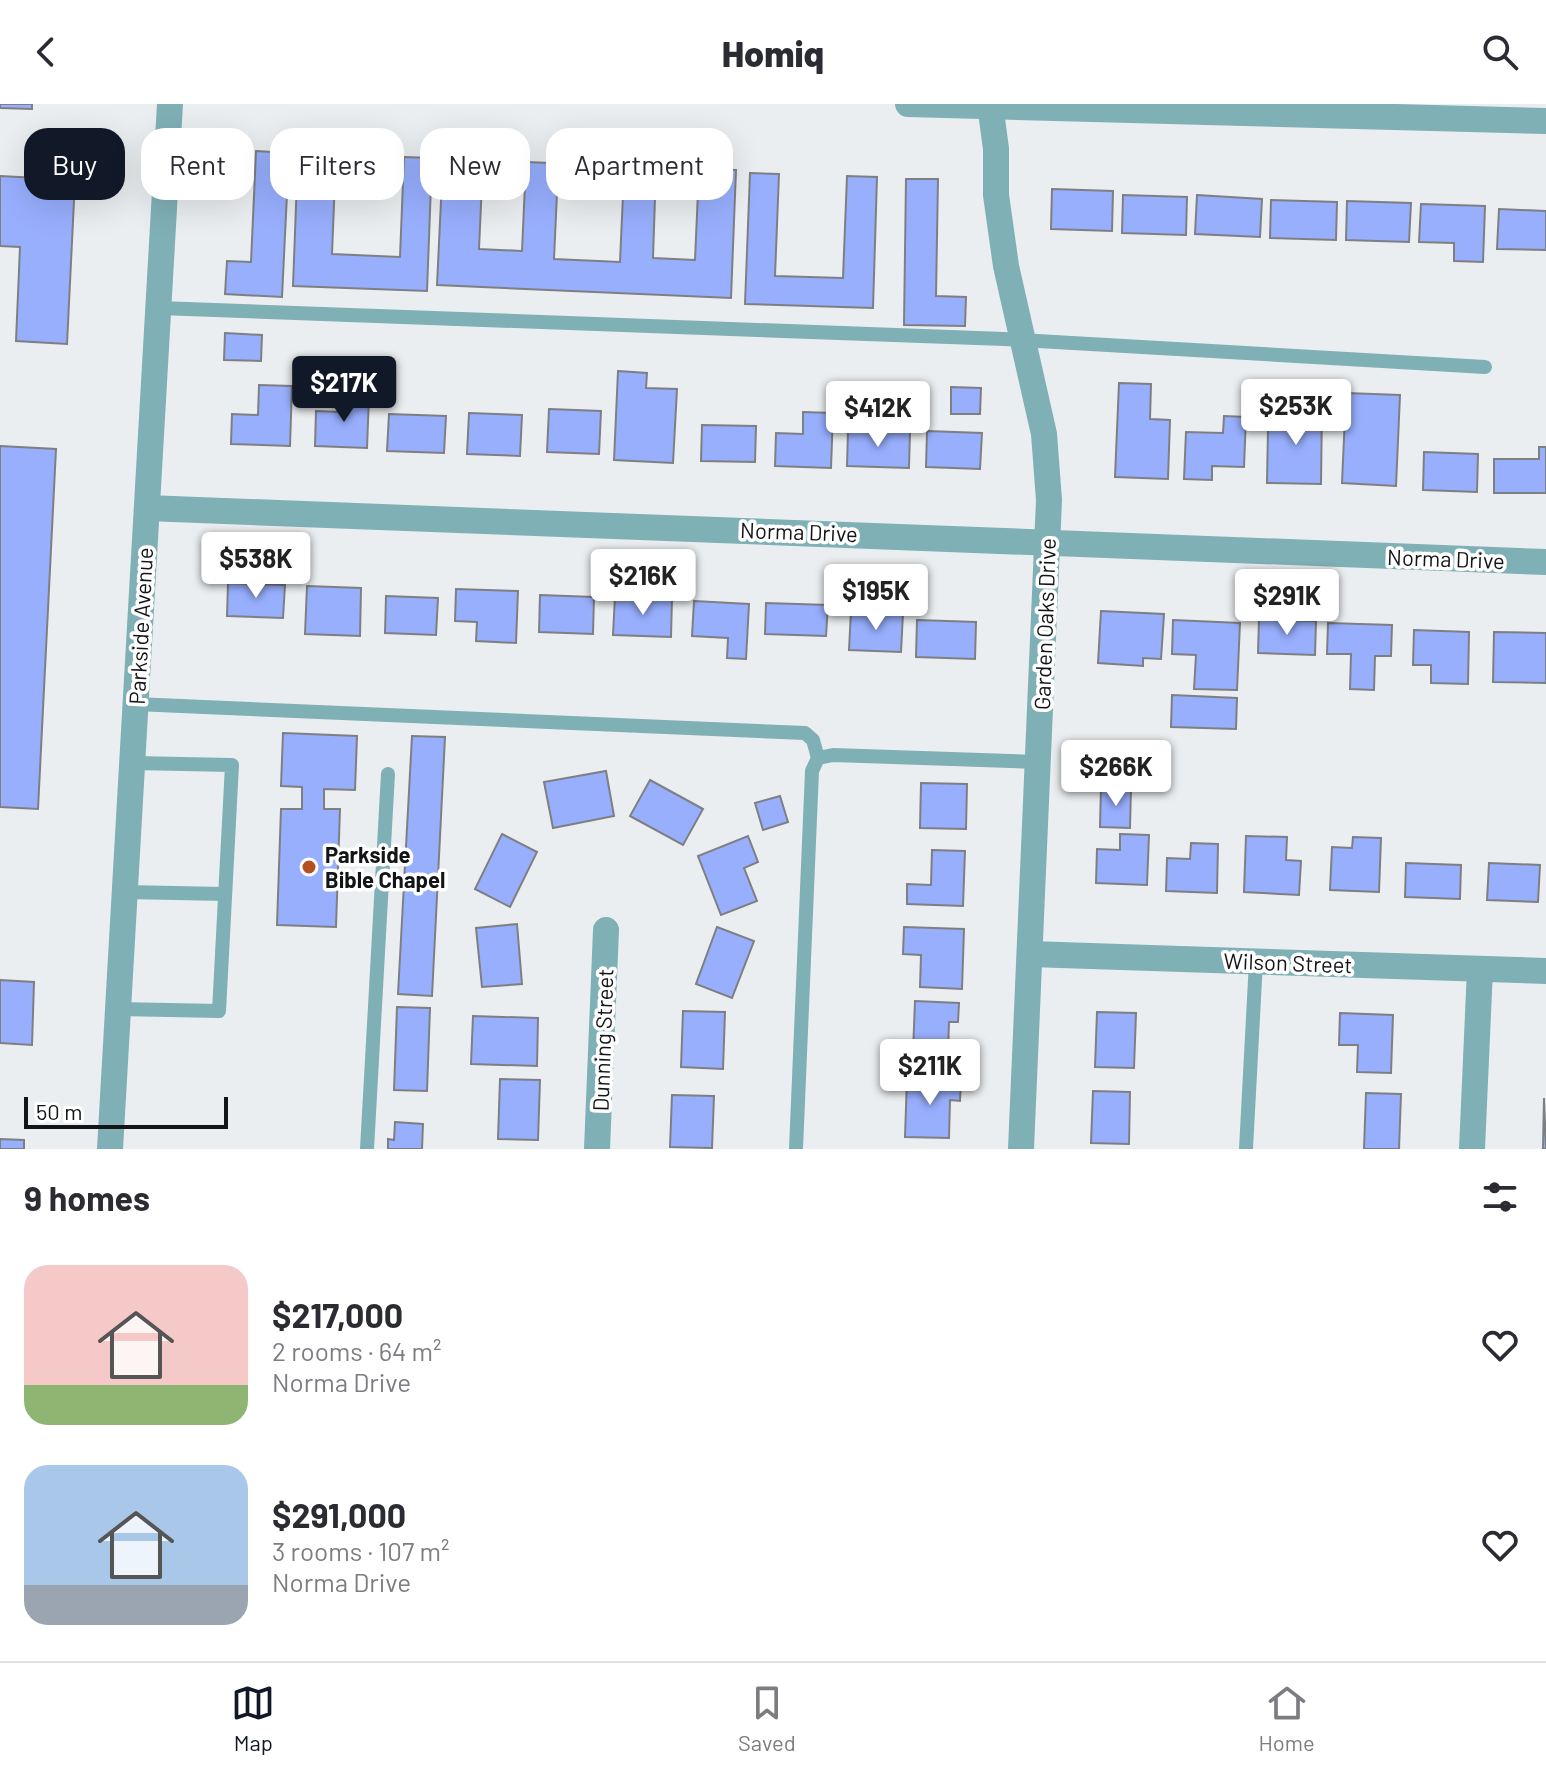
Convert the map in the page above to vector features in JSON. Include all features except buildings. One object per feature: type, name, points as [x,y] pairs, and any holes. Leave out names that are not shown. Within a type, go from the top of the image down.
[{"type":"street","name":"Parkside Avenue","points":[[110,1149],[170,104]]},
{"type":"street","points":[[908,104],[1380,111],[1546,121]]},
{"type":"street","name":"Garden Oaks Drive","points":[[990,105],[996,149],[996,195],[1006,266],[1044,434],[1049,500],[1021,1149]]},
{"type":"street","name":"Norma Drive","points":[[147,508],[1546,562]]},
{"type":"street","name":"Dunning Street","points":[[597,1149],[606,930]]},
{"type":"street","name":"Wilson Street","points":[[1030,954],[1546,971]]},
{"type":"street","points":[[1472,1149],[1480,969]]},
{"type":"lane","points":[[159,308],[1023,340],[1485,367]]},
{"type":"lane","points":[[135,704],[805,733],[813,740],[818,758],[812,771],[796,1149]]},
{"type":"lane","points":[[818,758],[833,755],[1038,762]]},
{"type":"lane","points":[[118,1009],[219,1011],[232,765],[133,763]]},
{"type":"lane","points":[[367,1149],[388,774]]},
{"type":"lane","points":[[125,892],[225,894]]},
{"type":"lane","points":[[1246,1149],[1256,961]]},
{"type":"place","name":"Parkside Bible Chapel","points":[[309,867]]}]
